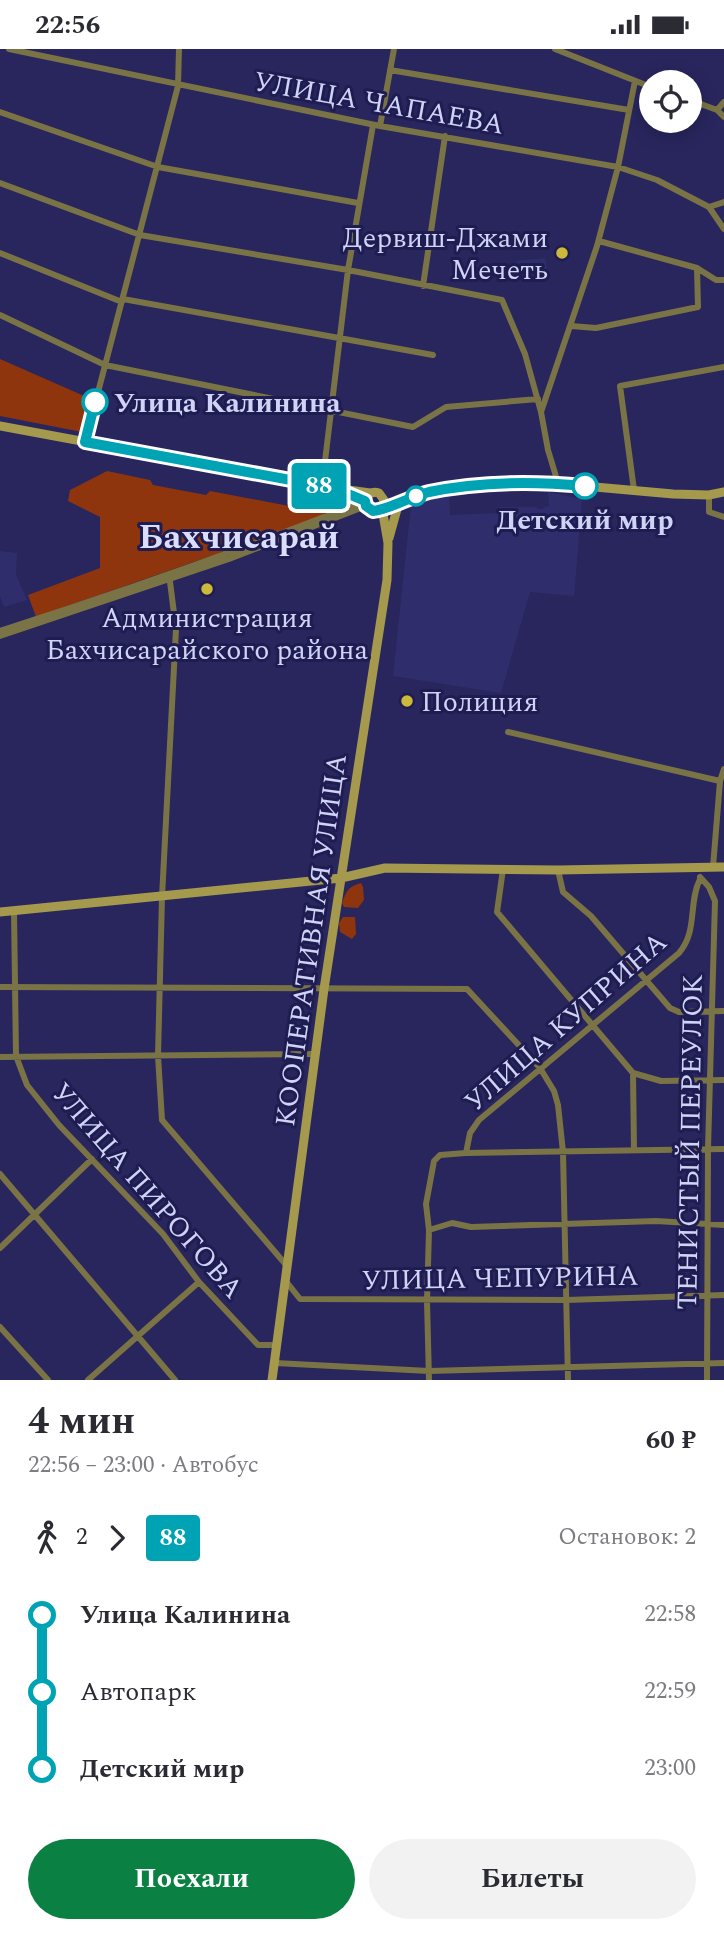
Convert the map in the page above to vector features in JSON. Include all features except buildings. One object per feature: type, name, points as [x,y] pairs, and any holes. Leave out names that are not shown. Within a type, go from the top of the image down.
[{"type":"main road","points":[[0,426],[334,488],[372,502],[399,502],[426,493]]},
{"type":"main road","points":[[372,502],[472,484],[502,482],[558,483],[709,495],[724,492]]},
{"type":"main road","name":"КООПЕРАТИВНАЯ УЛИЦА","points":[[272,1380],[324,989],[387,580],[388,543],[372,502]]},
{"type":"main road","points":[[388,543],[399,502]]},
{"type":"main road","points":[[0,912],[341,879],[385,868],[558,870],[724,867]]},
{"type":"street","name":"УЛИЦА ЧАПАЕВА","points":[[9,49],[377,125],[618,167],[657,180],[709,207],[724,229]]},
{"type":"street","points":[[85,442],[178,86],[179,49]]},
{"type":"street","points":[[322,486],[358,203],[394,49]]},
{"type":"street","points":[[555,49],[639,82]]},
{"type":"street","points":[[390,70],[629,110]]},
{"type":"street","points":[[541,412],[598,241],[618,167],[635,81]]},
{"type":"street","points":[[717,110],[724,101]]},
{"type":"street","points":[[702,104],[717,110],[724,117]]},
{"type":"street","points":[[0,112],[158,167],[358,203]]},
{"type":"street","points":[[423,286],[445,136]]},
{"type":"street","points":[[0,183],[140,235],[348,270],[502,300],[526,354],[558,483]]},
{"type":"street","points":[[709,207],[724,202]]},
{"type":"street","points":[[598,241],[697,268],[716,280],[724,280]]},
{"type":"street","points":[[0,253],[123,300],[433,355]]},
{"type":"street","points":[[571,326],[596,328],[698,307],[697,268]]},
{"type":"street","points":[[0,315],[105,365],[413,427],[446,407],[538,399]]},
{"type":"street","points":[[635,490],[620,386],[724,367]]},
{"type":"street","points":[[328,518],[334,488]]},
{"type":"street","points":[[709,495],[709,512],[724,517]]},
{"type":"street","points":[[0,634],[170,577],[328,518],[360,503],[372,502]]},
{"type":"street","points":[[170,577],[176,629],[162,897],[158,1056],[162,1120],[287,1266]]},
{"type":"street","points":[[508,732],[720,781]]},
{"type":"street","points":[[713,867],[720,781],[724,769]]},
{"type":"street","points":[[700,879],[702,868]]},
{"type":"street","points":[[503,869],[497,912],[633,1073],[662,1081],[724,1080]]},
{"type":"street","points":[[558,870],[563,892],[591,916],[674,1011],[724,1011]]},
{"type":"street","name":"ТЕНИСТЫЙ ПЕРЕУЛОК","points":[[700,879],[709,887],[715,901],[708,1149],[707,1380]]},
{"type":"street","name":"УЛИЦА КУПРИНА","points":[[429,1380],[429,1230],[426,1204],[434,1161],[440,1155],[466,1153],[470,1133],[479,1120],[678,953],[688,939],[696,887],[700,879]]},
{"type":"street","name":"УЛИЦА ПИРОГОВА","points":[[14,911],[16,1056],[27,1085],[59,1125],[163,1234],[199,1282],[258,1345],[277,1345]]},
{"type":"street","points":[[714,944],[724,944]]},
{"type":"street","points":[[0,987],[467,989],[540,1068],[549,1080],[558,1105],[563,1152],[568,1380]]},
{"type":"street","points":[[0,1057],[315,1053]]},
{"type":"street","points":[[633,1073],[634,1150]]},
{"type":"street","points":[[466,1153],[724,1149]]},
{"type":"street","points":[[0,1248],[92,1159]]},
{"type":"street","points":[[0,1174],[175,1380]]},
{"type":"street","points":[[429,1230],[452,1223],[471,1227],[656,1221],[724,1225]]},
{"type":"street","name":"УЛИЦА ЧЕПУРИНА","points":[[285,1280],[300,1299],[566,1300],[724,1295]]},
{"type":"street","points":[[88,1380],[199,1282]]},
{"type":"street","points":[[0,1327],[48,1380]]},
{"type":"street","points":[[275,1363],[429,1371],[724,1363]]},
{"type":"shaded area","points":[[545,258],[547,269],[519,272],[517,261]]},
{"type":"shaded area","points":[[0,359],[91,399],[82,432],[0,416]]},
{"type":"shaded area","points":[[107,471],[150,480],[153,485],[206,495],[210,491],[331,514],[36,617],[28,595],[100,568],[100,517],[68,501],[70,490]]},
{"type":"shaded area","points":[[548,492],[582,499],[574,596],[530,592],[501,693],[393,676],[411,505],[449,493],[450,515],[498,513],[499,507],[543,509],[549,506]]},
{"type":"shaded area","points":[[0,551],[17,553],[16,575],[27,600],[4,607],[0,596]]},
{"type":"shaded area","points":[[361,883],[364,900],[358,908],[344,907],[342,903],[347,892]]},
{"type":"shaded area","points":[[343,917],[355,917],[356,934],[352,939],[340,932],[339,923]]},
{"type":"bus line","name":"88","points":[[95,402],[85,442],[334,488],[365,501],[366,506],[373,511],[426,493],[472,484],[528,481],[585,486]]},
{"type":"place","name":"Дервиш-Джами Мечеть","points":[[562,253]]},
{"type":"place","name":"Улица Калинина","points":[[95,402]]},
{"type":"place","name":"Детский мир","points":[[585,486]]},
{"type":"place","name":"Администрация Бахчисарайского района","points":[[207,589]]},
{"type":"place","name":"Полиция","points":[[407,701]]},
{"type":"district","name":"Бахчисарай","points":[[239,536]]}]
